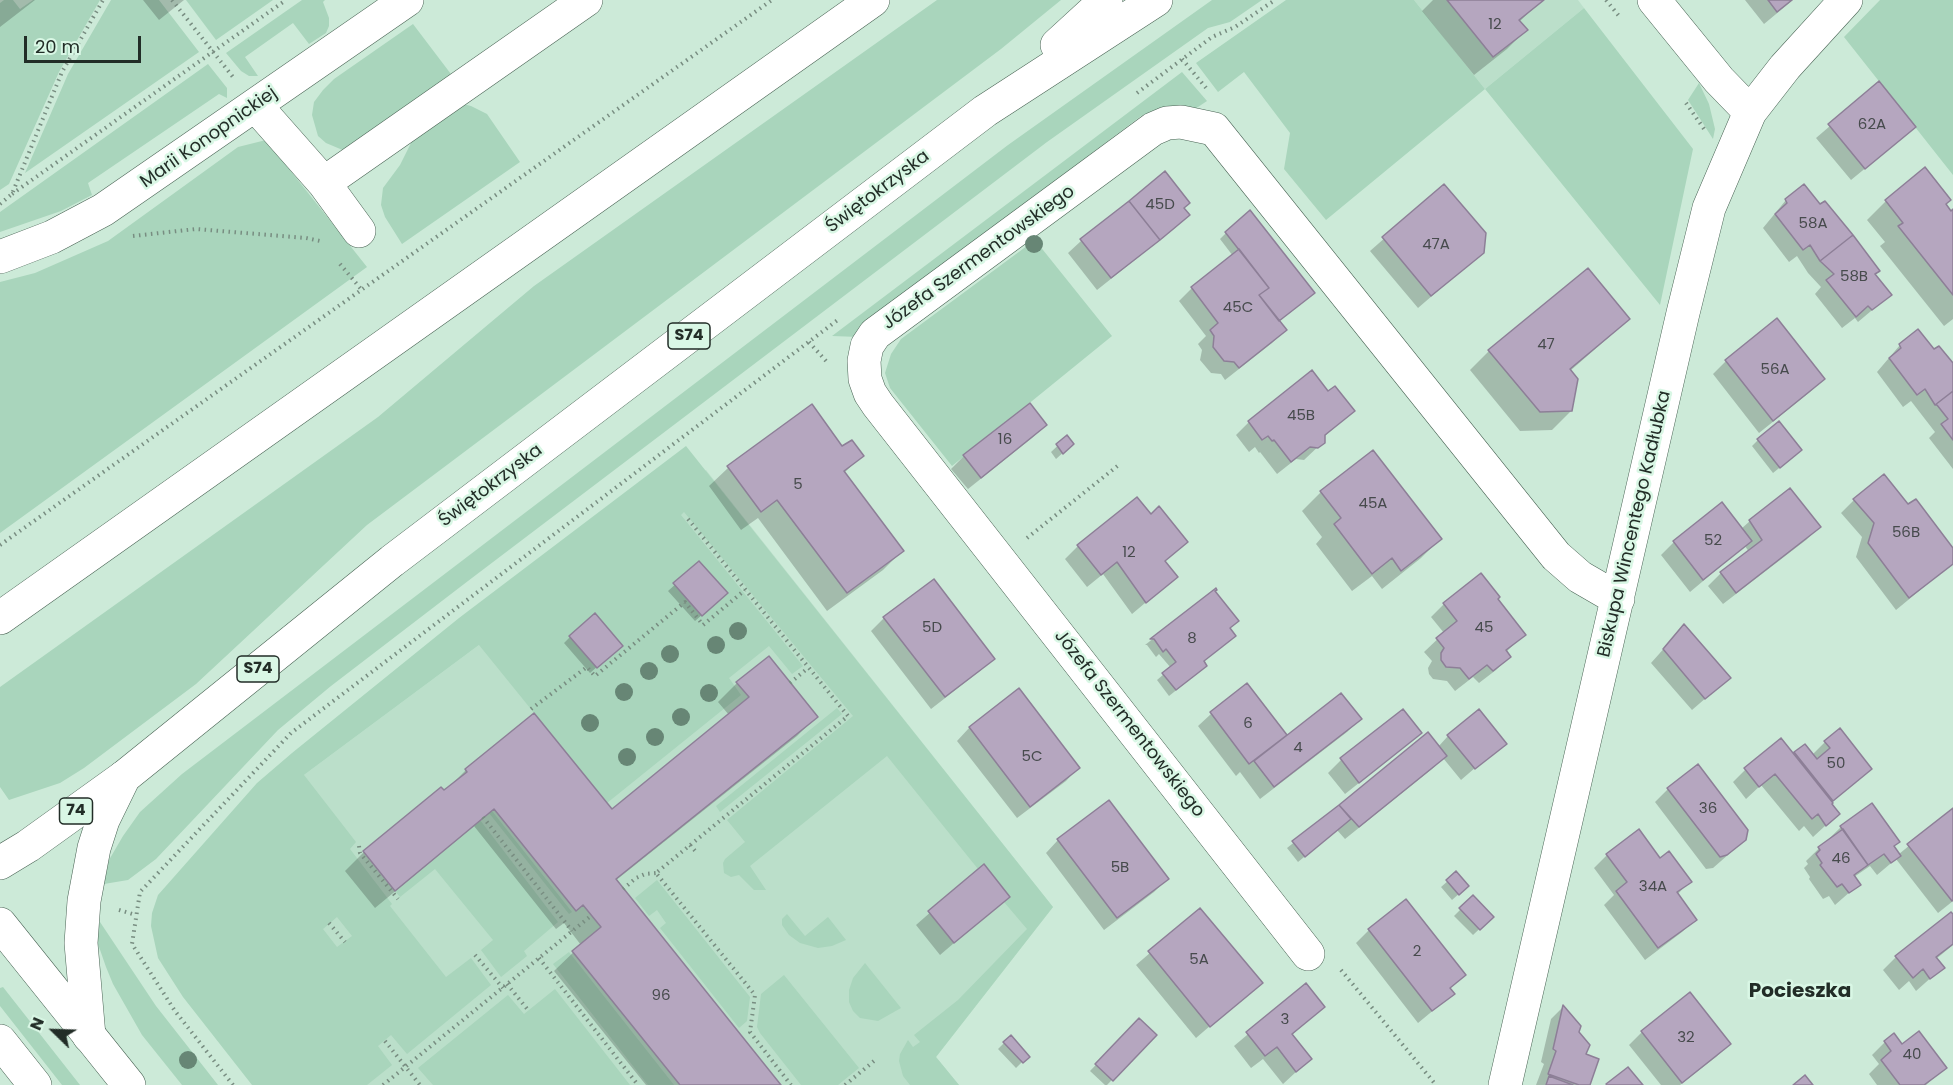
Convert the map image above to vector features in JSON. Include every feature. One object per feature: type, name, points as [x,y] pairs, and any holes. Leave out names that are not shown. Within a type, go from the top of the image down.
[{"type":"main road","name":"Marii Konopnickiej","points":[[0,257],[52,237],[103,210],[407,0]]},
{"type":"main road","points":[[324,183],[586,0]]},
{"type":"main road","points":[[0,618],[873,0]]},
{"type":"main road","name":"S74","points":[[985,111],[1106,0]]},
{"type":"main road","points":[[985,111],[1156,0]]},
{"type":"main road","points":[[1653,0],[1719,80],[1750,112]]},
{"type":"main road","name":"Biskupa Wincentego Kadłubka","points":[[1504,1085],[1709,208],[1750,112],[1785,67],[1846,0]]},
{"type":"main road","points":[[256,106],[324,183],[359,231]]},
{"type":"main road","name":"Świętokrzyska","points":[[0,863],[28,846],[124,777],[392,561],[985,111]]},
{"type":"main road","name":"Józefa Szermentowskiego","points":[[1308,954],[870,393],[865,378],[864,361],[867,346],[875,334],[1153,129],[1167,123],[1181,122],[1214,129],[1556,556],[1580,577],[1618,599]]},
{"type":"main road","points":[[89,1036],[81,943],[84,901],[94,848],[103,820],[124,777]]},
{"type":"main road","points":[[0,924],[129,1085]]},
{"type":"main road","points":[[0,1041],[35,1085]]},
{"type":"path","points":[[12,194],[62,72],[103,0]]},
{"type":"path","points":[[172,0],[256,106]]},
{"type":"path","points":[[0,204],[286,0]]},
{"type":"path","points":[[0,545],[772,0]]},
{"type":"path","points":[[1269,4],[1275,0]]},
{"type":"path","points":[[1606,0],[1623,22]]},
{"type":"path","points":[[1182,59],[1213,96]]},
{"type":"path","points":[[1681,96],[1708,135]]},
{"type":"path","points":[[122,237],[196,229],[321,241]]},
{"type":"path","points":[[335,257],[361,289]]},
{"type":"path","points":[[233,1085],[175,1011],[132,944],[140,892],[291,732],[697,426]]},
{"type":"path","points":[[1001,559],[1120,464]]},
{"type":"path","points":[[623,889],[636,878],[656,873],[848,716],[688,519]]},
{"type":"path","points":[[531,709],[587,667],[595,676],[685,602],[703,625],[745,590]]},
{"type":"path","points":[[790,683],[808,668]]},
{"type":"path","points":[[483,817],[572,931]]},
{"type":"path","points":[[690,845],[697,853]]},
{"type":"path","points":[[359,846],[360,853],[398,899]]},
{"type":"path","points":[[656,873],[755,995],[750,1032],[791,1085]]},
{"type":"path","points":[[383,1085],[592,915]]},
{"type":"path","points":[[329,923],[345,942]]},
{"type":"path","points":[[1308,954],[1332,960],[1436,1085]]},
{"type":"path","points":[[475,955],[528,1010]]},
{"type":"path","points":[[539,958],[638,1085]]},
{"type":"path","points":[[385,1041],[420,1085]]},
{"type":"path","points":[[845,1085],[874,1061]]},
{"type":"shaded area","points":[[4,0],[13,0],[20,9],[33,0],[100,0],[59,72],[9,184],[0,190],[0,3]]},
{"type":"shaded area","points":[[111,0],[159,0],[199,52],[25,173],[68,74]]},
{"type":"shaded area","points":[[186,0],[273,0],[216,40]]},
{"type":"shaded area","points":[[302,0],[325,0],[323,2],[329,18],[326,33],[309,44],[293,23],[245,57],[258,76],[249,76],[241,71],[226,53]]},
{"type":"shaded area","points":[[937,0],[1061,0],[1001,49],[367,525],[196,684],[84,768],[60,783],[9,800],[0,787],[0,687],[378,417],[534,286]]},
{"type":"shaded area","points":[[1212,0],[1262,0],[1230,22],[1208,28],[1047,142],[468,581],[331,686],[278,730],[156,859],[128,880],[104,884],[109,860],[140,812],[182,774],[1008,145]]},
{"type":"shaded area","points":[[1286,0],[1414,0],[1485,89],[1326,220],[1284,169],[1290,133],[1244,72],[1218,92],[1196,63]]},
{"type":"shaded area","points":[[1414,0],[1578,0],[1584,8],[1485,89]]},
{"type":"shaded area","points":[[1880,0],[1953,0],[1953,175],[1844,37]]},
{"type":"shaded area","points":[[1584,8],[1693,149],[1660,305],[1485,89]]},
{"type":"shaded area","points":[[413,24],[457,82],[345,151],[326,143],[318,136],[312,115],[314,102],[334,79]]},
{"type":"shaded area","points":[[208,64],[227,88],[227,98],[219,94],[88,183],[92,195],[61,211],[0,232],[0,212]]},
{"type":"shaded area","points":[[1182,72],[1207,101],[1195,109],[1158,109],[1141,116],[869,321],[859,337],[832,336]]},
{"type":"shaded area","points":[[1699,83],[1709,104],[1715,129],[1713,139],[1688,100]]},
{"type":"shaded area","points":[[459,103],[487,114],[520,162],[402,244],[385,217],[381,205],[383,188],[400,165],[413,139]]},
{"type":"shaded area","points":[[266,140],[367,267],[0,533],[0,282],[35,273],[108,241],[238,147]]},
{"type":"shaded area","points":[[1035,240],[1112,336],[952,466],[890,388],[885,373],[891,354],[901,339]]},
{"type":"shaded area","points":[[686,446],[1053,907],[936,1057],[959,1085],[910,1085],[903,1076],[899,1061],[900,1054],[908,1040],[913,1047],[920,1042],[914,1035],[958,1000],[1027,929],[1004,902],[1010,897],[984,865],[978,869],[887,756],[750,866],[766,890],[754,890],[739,875],[731,877],[724,873],[725,859],[745,842],[727,820],[853,716],[684,512],[681,515],[803,666],[792,674],[769,646],[729,678],[741,695],[607,803],[479,645],[304,775],[356,842],[350,849],[392,904],[390,906],[446,977],[471,958],[491,985],[407,1054],[391,1035],[378,1046],[392,1065],[367,1085],[252,1085],[183,997],[158,958],[151,926],[152,913],[158,895],[257,783],[459,618]],"holes":[[[337,917],[352,936],[337,947],[323,929]]]},
{"type":"shaded area","points":[[706,470],[1053,907],[936,1057],[959,1085],[252,1085],[304,775],[479,645]]},
{"type":"shaded area","points":[[837,708],[842,714],[720,812],[716,806]]},
{"type":"shaded area","points":[[492,811],[572,912],[569,914],[489,813]]},
{"type":"shaded area","points":[[480,820],[558,922],[524,951],[527,956],[501,977],[481,950],[493,940],[435,869],[400,897],[395,891]]},
{"type":"shaded area","points":[[657,880],[750,997],[747,1021],[739,1028],[660,928],[666,923],[657,910],[649,916],[635,898]]},
{"type":"shaded area","points":[[787,914],[805,936],[828,917],[846,940],[832,946],[818,948],[800,943],[789,935],[782,925],[782,919]]},
{"type":"shaded area","points":[[100,922],[156,1006],[218,1085],[182,1085],[142,1035],[106,967],[98,944],[97,934]]},
{"type":"shaded area","points":[[569,952],[674,1085],[648,1085],[553,964]]},
{"type":"shaded area","points":[[865,963],[901,1008],[878,1021],[860,1018],[853,1011],[849,1002],[849,990],[853,978]]},
{"type":"shaded area","points":[[784,975],[859,1068],[838,1085],[801,1085],[757,1027],[761,994]]},
{"type":"shaded area","points":[[3,987],[80,1085],[62,1085],[0,1006],[0,988]]},
{"type":"shaded area","points":[[555,989],[630,1085],[433,1085],[418,1068],[508,995],[524,1014]]},
{"type":"building","points":[[1447,0],[1544,0],[1519,20],[1528,30],[1493,57]]},
{"type":"building","points":[[1768,0],[1792,0],[1777,12]]},
{"type":"building","points":[[1879,81],[1916,127],[1865,169],[1828,124]]},
{"type":"building","points":[[1925,167],[1951,200],[1946,204],[1951,211],[1953,209],[1953,295],[1898,226],[1903,223],[1885,200]]},
{"type":"building","points":[[1165,171],[1190,203],[1184,208],[1190,215],[1160,240],[1129,201]]},
{"type":"building","points":[[1444,184],[1486,233],[1484,253],[1431,296],[1382,237]]},
{"type":"building","points":[[1804,184],[1820,204],[1825,201],[1853,235],[1820,261],[1810,245],[1803,250],[1775,214],[1787,203],[1785,199]]},
{"type":"building","points":[[1129,201],[1160,240],[1111,278],[1080,239]]},
{"type":"building","points":[[1250,210],[1315,293],[1279,321],[1259,295],[1269,288],[1225,232]]},
{"type":"building","points":[[1853,235],[1880,271],[1875,274],[1892,295],[1872,310],[1868,306],[1856,317],[1826,280],[1834,274],[1820,261]]},
{"type":"building","points":[[1239,249],[1269,288],[1259,295],[1287,330],[1239,368],[1234,362],[1224,361],[1213,347],[1214,336],[1210,330],[1218,323],[1191,287]]},
{"type":"building","points":[[1588,268],[1630,319],[1570,369],[1578,379],[1572,411],[1540,412],[1488,350]]},
{"type":"building","points":[[1777,318],[1825,379],[1773,421],[1725,360]]},
{"type":"building","points":[[1918,329],[1934,349],[1939,346],[1953,363],[1953,391],[1935,405],[1925,389],[1917,395],[1889,358],[1901,348],[1899,344]]},
{"type":"building","points":[[1312,370],[1328,391],[1335,386],[1355,411],[1325,435],[1325,443],[1318,448],[1310,447],[1291,462],[1274,440],[1272,441],[1268,436],[1262,440],[1248,421]]},
{"type":"building","points":[[1953,391],[1953,440],[1941,424],[1948,419],[1935,405]]},
{"type":"building","points":[[1030,403],[1047,425],[981,478],[963,455]]},
{"type":"building","points":[[812,404],[842,446],[852,440],[864,456],[844,471],[904,551],[847,593],[777,500],[761,512],[727,466]]},
{"type":"building","points":[[1779,421],[1802,450],[1780,468],[1757,439]]},
{"type":"building","points":[[1067,435],[1074,444],[1063,454],[1056,444]]},
{"type":"building","points":[[1373,450],[1442,539],[1401,571],[1392,558],[1372,574],[1334,524],[1341,518],[1320,491]]},
{"type":"building","points":[[1884,474],[1908,504],[1916,499],[1953,548],[1953,564],[1909,598],[1868,543],[1874,523],[1853,499]]},
{"type":"building","points":[[1790,488],[1821,527],[1736,593],[1720,572],[1762,540],[1749,520]]},
{"type":"building","points":[[1137,497],[1151,514],[1159,506],[1188,542],[1165,561],[1178,577],[1146,603],[1117,562],[1101,575],[1077,545]]},
{"type":"building","points":[[1722,502],[1752,541],[1703,580],[1673,541]]},
{"type":"building","points":[[699,561],[728,593],[702,616],[673,583]]},
{"type":"building","points":[[1481,573],[1526,635],[1506,650],[1511,657],[1493,671],[1487,665],[1469,679],[1460,668],[1446,667],[1441,660],[1444,648],[1436,638],[1457,621],[1443,603]]},
{"type":"building","points":[[934,579],[995,659],[945,697],[883,617]]},
{"type":"building","points":[[1216,588],[1215,591],[1239,621],[1230,628],[1236,636],[1204,661],[1207,666],[1176,690],[1162,673],[1176,662],[1166,649],[1163,652],[1154,639],[1150,639]]},
{"type":"building","points":[[595,613],[623,646],[597,668],[569,636]]},
{"type":"building","points":[[1684,624],[1731,678],[1705,699],[1663,649]]},
{"type":"building","points":[[769,656],[818,717],[616,879],[781,1085],[680,1085],[572,951],[601,927],[583,905],[576,911],[494,809],[395,891],[363,851],[441,787],[444,790],[467,772],[465,769],[534,713],[612,809],[749,697],[736,682]]},
{"type":"building","points":[[1247,683],[1287,735],[1249,764],[1210,712]]},
{"type":"building","points":[[1019,688],[1080,768],[1030,807],[969,727]]},
{"type":"building","points":[[1341,693],[1362,719],[1274,787],[1254,761]]},
{"type":"building","points":[[1403,709],[1422,733],[1359,783],[1340,758]]},
{"type":"building","points":[[1479,709],[1507,744],[1475,769],[1447,735]]},
{"type":"building","points":[[1840,728],[1872,769],[1833,801],[1794,752],[1805,744],[1817,759],[1830,748],[1824,741]]},
{"type":"building","points":[[1428,732],[1447,756],[1359,827],[1339,805]]},
{"type":"building","points":[[1781,738],[1840,814],[1826,826],[1818,814],[1812,819],[1775,774],[1759,787],[1744,768]]},
{"type":"building","points":[[1698,764],[1748,830],[1746,840],[1727,855],[1720,857],[1667,788]]},
{"type":"building","points":[[1109,800],[1169,879],[1117,918],[1057,839]]},
{"type":"building","points":[[1872,803],[1900,842],[1894,846],[1901,856],[1891,863],[1884,854],[1868,865],[1840,826]]},
{"type":"building","points":[[1339,805],[1351,819],[1305,857],[1292,841]]},
{"type":"building","points":[[1953,808],[1953,900],[1952,901],[1907,844]]},
{"type":"building","points":[[1639,829],[1660,858],[1669,851],[1692,882],[1677,892],[1697,920],[1658,948],[1616,891],[1627,882],[1606,854]]},
{"type":"building","points":[[1843,829],[1868,865],[1854,875],[1861,885],[1849,893],[1842,884],[1837,887],[1820,865],[1822,863],[1816,854],[1820,850],[1818,847]]},
{"type":"building","points":[[984,864],[1010,897],[954,943],[928,911]]},
{"type":"building","points":[[1456,871],[1469,886],[1459,895],[1446,880]]},
{"type":"building","points":[[1473,895],[1494,917],[1480,930],[1459,908]]},
{"type":"building","points":[[1406,899],[1466,975],[1450,988],[1455,994],[1432,1011],[1368,929]]},
{"type":"building","points":[[1200,908],[1263,983],[1210,1027],[1148,951]]},
{"type":"building","points":[[1951,912],[1953,914],[1953,944],[1936,957],[1945,968],[1930,979],[1923,969],[1913,978],[1895,956]]},
{"type":"building","points":[[1306,983],[1325,1007],[1292,1034],[1312,1059],[1296,1072],[1277,1047],[1265,1056],[1246,1032]]},
{"type":"building","points":[[1690,992],[1731,1044],[1682,1083],[1641,1031]]},
{"type":"building","points":[[1563,1005],[1581,1026],[1579,1032],[1590,1045],[1586,1054],[1599,1059],[1590,1085],[1579,1085],[1548,1074],[1556,1051],[1553,1049]]},
{"type":"building","points":[[1139,1018],[1157,1035],[1113,1081],[1095,1064]]},
{"type":"building","points":[[1919,1031],[1947,1068],[1924,1085],[1900,1085],[1881,1060],[1891,1051],[1884,1041],[1894,1033],[1902,1044]]},
{"type":"building","points":[[1011,1035],[1030,1057],[1023,1063],[1003,1042]]},
{"type":"building","points":[[1628,1067],[1643,1085],[1606,1084]]},
{"type":"building","points":[[1805,1075],[1813,1085],[1793,1085]]},
{"type":"building","points":[[1549,1076],[1573,1085],[1546,1085]]},
{"type":"district","name":"Pocieszka","points":[[1800,992]]}]
